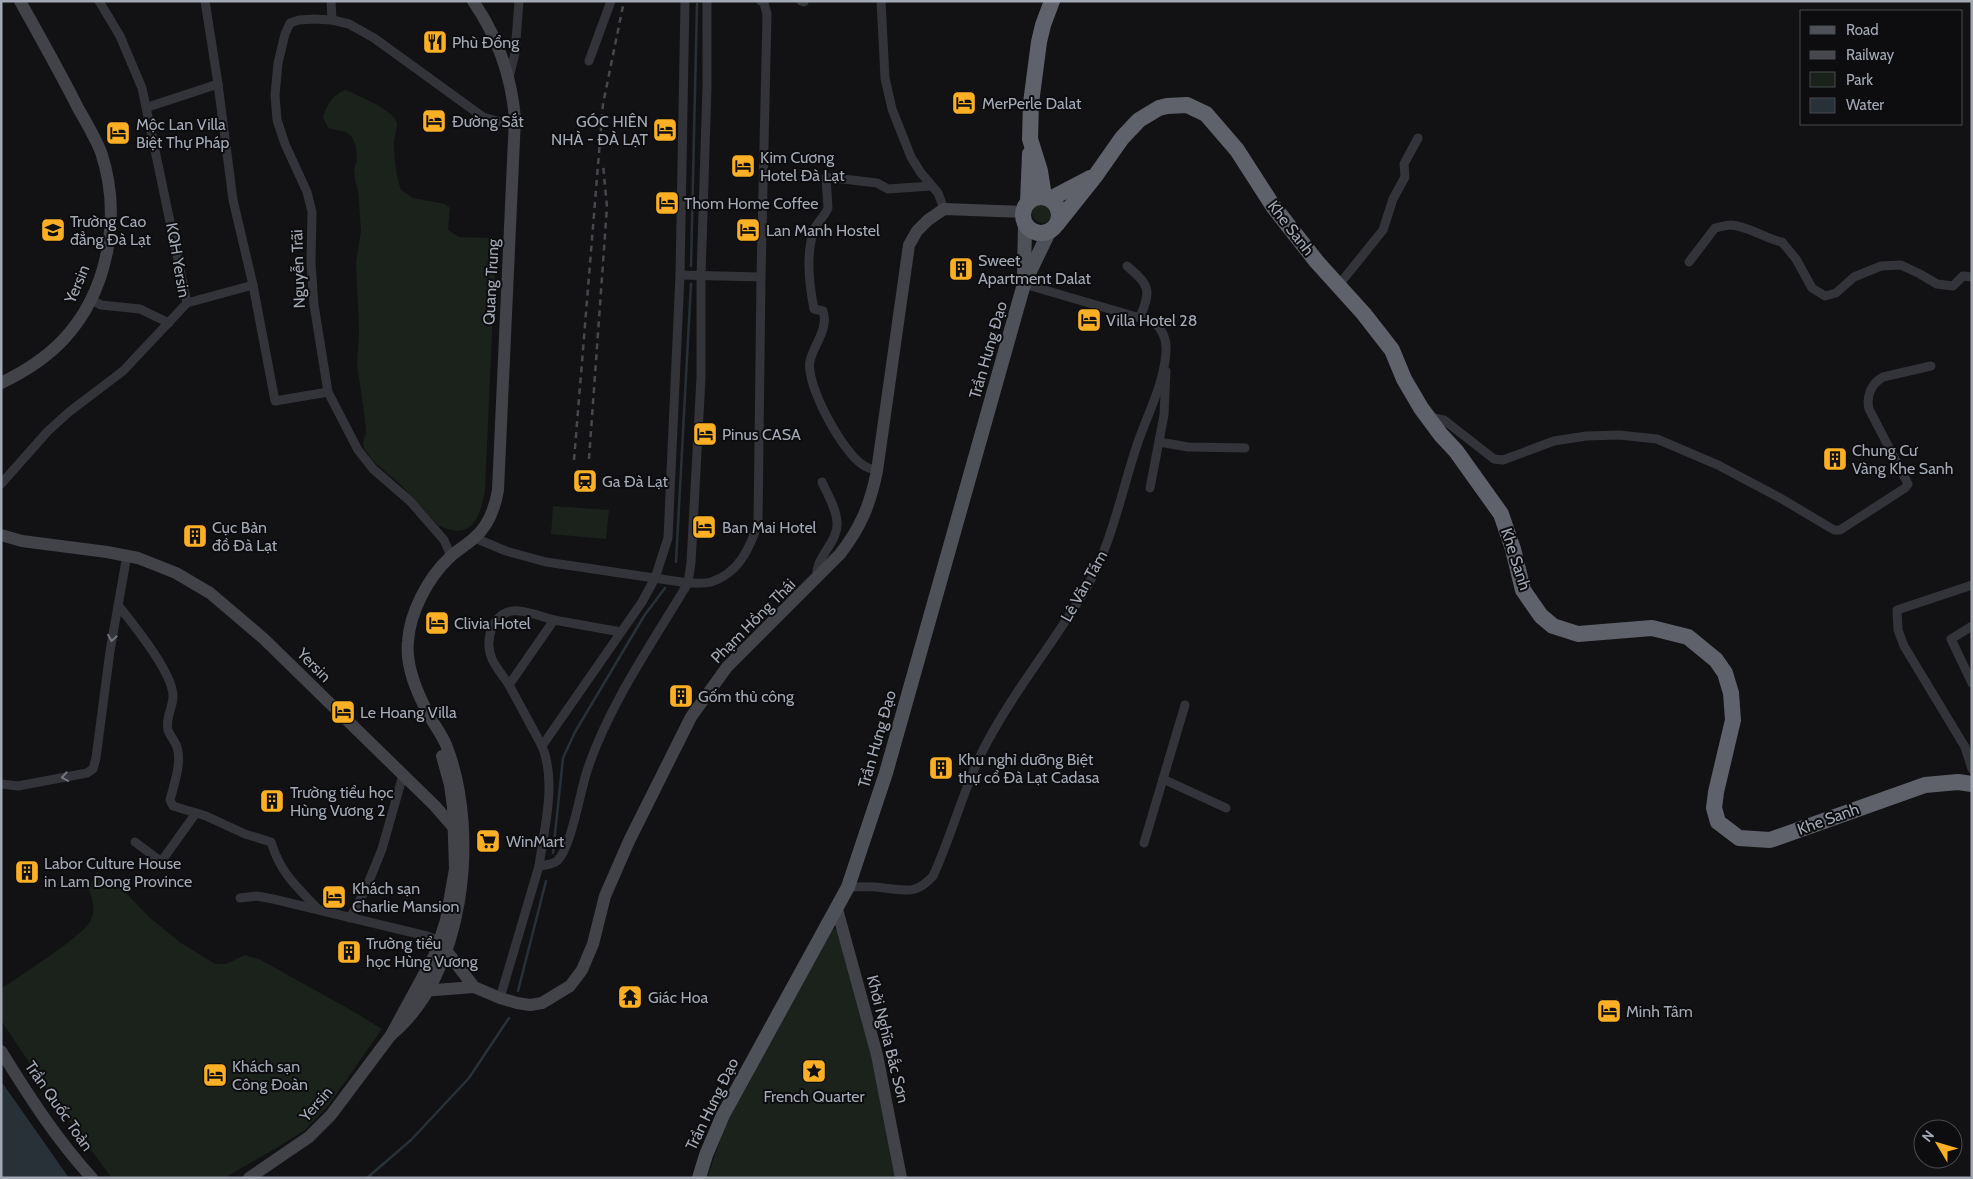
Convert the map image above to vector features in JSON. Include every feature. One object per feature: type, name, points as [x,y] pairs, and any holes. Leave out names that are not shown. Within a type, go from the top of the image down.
[{"type":"highway","points":[[1030,139],[1047,198],[1058,207],[1059,212],[1053,228],[1038,233],[1032,232],[1025,212],[1031,103],[1038,42],[1052,1]]},
{"type":"highway","name":"Khe Sanh","points":[[1053,228],[1096,175],[1122,138],[1139,120],[1158,108],[1187,105],[1206,114],[1237,150],[1273,206],[1392,350],[1404,379],[1427,416],[1501,514],[1513,549],[1523,590],[1541,616],[1554,626],[1578,634],[1652,628],[1661,630],[1688,637],[1716,660],[1725,673],[1729,686],[1733,720],[1716,792],[1714,808],[1718,822],[1739,838],[1770,840],[1925,785],[1958,782],[1972,784]]},
{"type":"highway","name":"Khe Sanh","points":[[1047,198],[1096,175]]},
{"type":"highway","points":[[1025,212],[1033,198],[1047,198]]},
{"type":"main road","name":"Trần Hưng Đạo","points":[[1024,284],[1025,212]]},
{"type":"main road","name":"Trần Hưng Đạo","points":[[699,1178],[706,1155],[723,1115],[848,887],[886,773],[1024,284],[1053,228]]},
{"type":"street","name":"Yersin","points":[[1,383],[38,362],[76,324],[92,300],[110,237],[110,200],[105,168],[100,152],[20,1]]},
{"type":"street","name":"KQH Yersin","points":[[1,484],[57,423],[124,371],[187,302],[148,107],[120,36],[99,1]]},
{"type":"street","points":[[205,1],[233,200],[253,285],[275,401],[328,392]]},
{"type":"street","points":[[331,1],[332,20]]},
{"type":"street","name":"Quang Trung","points":[[451,556],[475,538],[484,527],[492,514],[498,490],[514,126],[514,104],[509,78],[495,37],[473,1]]},
{"type":"street","points":[[509,78],[515,53],[519,1]]},
{"type":"street","points":[[589,61],[611,1]]},
{"type":"street","points":[[542,746],[642,602],[655,578],[668,538],[680,275],[685,1]]},
{"type":"street","points":[[539,866],[552,864],[558,860],[567,847],[579,794],[596,743],[619,698],[688,582],[692,563],[700,406],[707,1]]},
{"type":"street","points":[[881,1],[886,88],[892,109],[911,157],[938,193],[944,209],[1025,212]]},
{"type":"street","points":[[475,538],[506,552],[546,562],[655,578],[710,583],[728,574],[741,562],[750,546],[758,523],[767,14],[764,2]]},
{"type":"street","name":"Nguyễn Trãi","points":[[451,556],[444,540],[410,501],[373,469],[358,450],[328,392],[314,305],[311,263],[312,212],[308,192],[285,144],[277,120],[275,95],[284,34],[290,23],[300,20],[332,20],[349,24],[374,38],[483,117],[514,126]]},
{"type":"street","points":[[148,107],[218,84]]},
{"type":"street","points":[[1338,286],[1383,230],[1393,200],[1405,177],[1404,164],[1418,138]]},
{"type":"street","points":[[877,471],[862,464],[836,434],[810,374],[810,362],[826,319],[823,311],[814,309],[809,282],[811,243],[815,228],[828,208],[826,177],[877,184],[888,188],[931,186]]},
{"type":"street","name":"Phạm Hồng Thái","points":[[443,946],[474,987],[500,998],[524,1004],[542,1003],[570,986],[582,970],[592,944],[605,896],[629,841],[691,717],[727,668],[840,554],[857,531],[871,498],[877,471],[910,245],[917,231],[928,220],[944,209]]},
{"type":"street","points":[[1689,262],[1714,228],[1730,225],[1744,227],[1769,240],[1782,242],[1796,259],[1812,288],[1825,296],[1836,293],[1854,277],[1881,266],[1901,265],[1937,284],[1953,286],[1963,276],[1972,277]]},
{"type":"street","points":[[1127,266],[1144,280],[1148,288],[1140,317]]},
{"type":"street","points":[[680,275],[761,278]]},
{"type":"street","name":"Lê Văn Tám","points":[[848,887],[882,887],[910,891],[924,886],[933,876],[983,750],[1002,716],[1087,588],[1099,564],[1113,526],[1136,446],[1163,370],[1166,351],[1165,337],[1161,328],[1154,322],[1024,284]]},
{"type":"street","points":[[187,302],[253,285]]},
{"type":"street","points":[[92,300],[101,305],[140,308],[169,323]]},
{"type":"street","points":[[1150,488],[1165,400],[1166,351]]},
{"type":"street","points":[[1427,416],[1444,420],[1494,459],[1503,460],[1554,441],[1586,436],[1619,435],[1657,439],[1718,466],[1782,499],[1834,530],[1840,530],[1905,488],[1908,484],[1869,409],[1868,397],[1871,390],[1876,382],[1883,377],[1931,366]]},
{"type":"street","points":[[1159,442],[1188,447],[1245,448]]},
{"type":"street","points":[[817,578],[815,570],[835,533],[837,524],[835,511],[822,482]]},
{"type":"street","name":"Yersin","points":[[2,536],[22,541],[128,555],[160,565],[210,593],[249,625],[435,806],[455,829],[464,851],[458,907],[443,946],[404,1024],[391,1035],[331,1115],[309,1137],[249,1178]]},
{"type":"street","points":[[1,784],[18,786],[87,773],[93,769],[118,605],[128,555]]},
{"type":"street","points":[[451,556],[437,572],[413,616],[408,640],[408,656],[411,671],[430,717],[450,785],[455,829]]},
{"type":"street","points":[[1972,585],[1896,610],[1898,630],[1904,646],[1965,747],[1972,769]]},
{"type":"street","points":[[118,605],[145,640],[170,682],[173,696],[169,714],[169,731],[178,748],[178,760],[170,800],[173,806],[271,842],[276,858],[284,873],[319,910]]},
{"type":"street","points":[[500,998],[539,866],[548,798],[548,773],[542,746],[509,685],[492,659],[488,645],[490,633],[496,620],[506,612],[518,610],[554,620],[621,632]]},
{"type":"street","points":[[509,685],[554,620]]},
{"type":"street","points":[[1972,626],[1950,639],[1972,683]]},
{"type":"street","points":[[1144,843],[1185,705]]},
{"type":"street","points":[[430,717],[446,743],[458,779],[461,795],[464,851]]},
{"type":"street","points":[[350,918],[365,891],[382,849],[404,775]]},
{"type":"street","points":[[1164,779],[1226,808]]},
{"type":"street","points":[[135,842],[159,860],[162,859],[196,813]]},
{"type":"street","name":"Yersin","points":[[443,946],[455,869],[455,829]]},
{"type":"street","points":[[240,898],[257,896],[319,910],[427,936],[443,946]]},
{"type":"street","name":"Khởi Nghĩa Bắc Sơn","points":[[837,909],[878,1055],[901,1178]]},
{"type":"street","points":[[422,991],[474,987]]},
{"type":"street","name":"Trần Quốc Toản","points":[[1,1051],[35,1103],[73,1156],[92,1178]]},
{"type":"green space","points":[[345,90],[383,108],[395,119],[397,124],[394,141],[395,161],[401,190],[413,198],[445,204],[450,208],[448,230],[459,237],[493,238],[496,244],[485,490],[477,518],[466,529],[459,531],[450,530],[438,525],[401,485],[373,461],[364,448],[365,419],[357,365],[359,331],[356,262],[361,231],[358,190],[354,169],[357,160],[356,147],[352,137],[346,132],[328,128],[323,117],[331,101]]},
{"type":"green space","points":[[1042,203],[1049,206],[1052,213],[1049,220],[1042,223],[1035,220],[1032,213],[1035,206]]},
{"type":"green space","points":[[553,506],[609,510],[606,539],[551,534]]},
{"type":"green space","points":[[97,872],[123,890],[150,918],[181,943],[215,964],[226,964],[245,955],[261,960],[382,1029],[328,1106],[305,1130],[224,1178],[112,1178],[58,1106],[1,1020],[1,989],[64,945],[86,927],[91,920],[93,908],[88,887]]},
{"type":"green space","name":"French Quarter","points":[[832,929],[840,930],[846,948],[880,1093],[896,1178],[707,1178],[723,1132],[736,1103]]},
{"type":"water","points":[[1,1081],[69,1178],[1,1178]]},
{"type":"waterway","points":[[691,266],[697,4]]},
{"type":"waterway","points":[[676,562],[691,284]]},
{"type":"waterway","points":[[553,853],[563,758],[575,732],[644,616],[665,588]]},
{"type":"waterway","points":[[518,991],[546,881]]},
{"type":"waterway","points":[[367,1178],[411,1140],[469,1078],[509,1018]]},
{"type":"railway","points":[[574,460],[603,104],[624,1]]},
{"type":"railway","points":[[589,459],[607,207],[603,164]]},
{"type":"place","name":"Phù Đổng","points":[[435,42]]},
{"type":"place","name":"MerPerle Dalat","points":[[964,103]]},
{"type":"place","name":"Đường Sắt","points":[[434,121]]},
{"type":"place","name":"GÓC HIÊN NHÀ - ĐÀ LẠT","points":[[665,130]]},
{"type":"place","name":"Mộc Lan Villa Biệt Thự Pháp","points":[[118,133]]},
{"type":"place","name":"Kim Cương Hotel Đà Lạt","points":[[743,166]]},
{"type":"place","name":"Thom Home Coffee","points":[[667,203]]},
{"type":"place","name":"Trường Cao đẳng Đà Lạt","points":[[53,230]]},
{"type":"place","name":"Lan Manh Hostel","points":[[748,230]]},
{"type":"place","name":"Sweet Apartment Dalat","points":[[961,269]]},
{"type":"place","name":"Villa Hotel 28","points":[[1089,320]]},
{"type":"place","name":"Pinus CASA","points":[[705,434]]},
{"type":"place","name":"Chung Cư Vàng Khe Sanh","points":[[1835,459]]},
{"type":"place","name":"Ga Đà Lạt","points":[[585,481]]},
{"type":"place","name":"Ban Mai Hotel","points":[[704,527]]},
{"type":"place","name":"Cục Bản đồ Đà Lạt","points":[[195,536]]},
{"type":"place","name":"Clivia Hotel","points":[[437,623]]},
{"type":"place","name":"Gốm thủ công","points":[[681,696]]},
{"type":"place","name":"Le Hoang Villa","points":[[343,712]]},
{"type":"place","name":"Khu nghỉ dưỡng Biệt thự cổ Đà Lạt Cadasa","points":[[941,768]]},
{"type":"place","name":"Trường tiểu học Hùng Vương 2","points":[[272,801]]},
{"type":"place","name":"WinMart","points":[[488,841]]},
{"type":"place","name":"Labor Culture House in Lam Dong Province","points":[[27,872]]},
{"type":"place","name":"Khách sạn Charlie Mansion","points":[[334,897]]},
{"type":"place","name":"Trường tiểu học Hùng Vương","points":[[349,952]]},
{"type":"place","name":"Giác Hoa","points":[[630,997]]},
{"type":"place","name":"Minh Tâm","points":[[1609,1011]]},
{"type":"place","name":"French Quarter","points":[[814,1071]]},
{"type":"place","name":"Khách sạn Công Đoàn","points":[[215,1075]]}]
